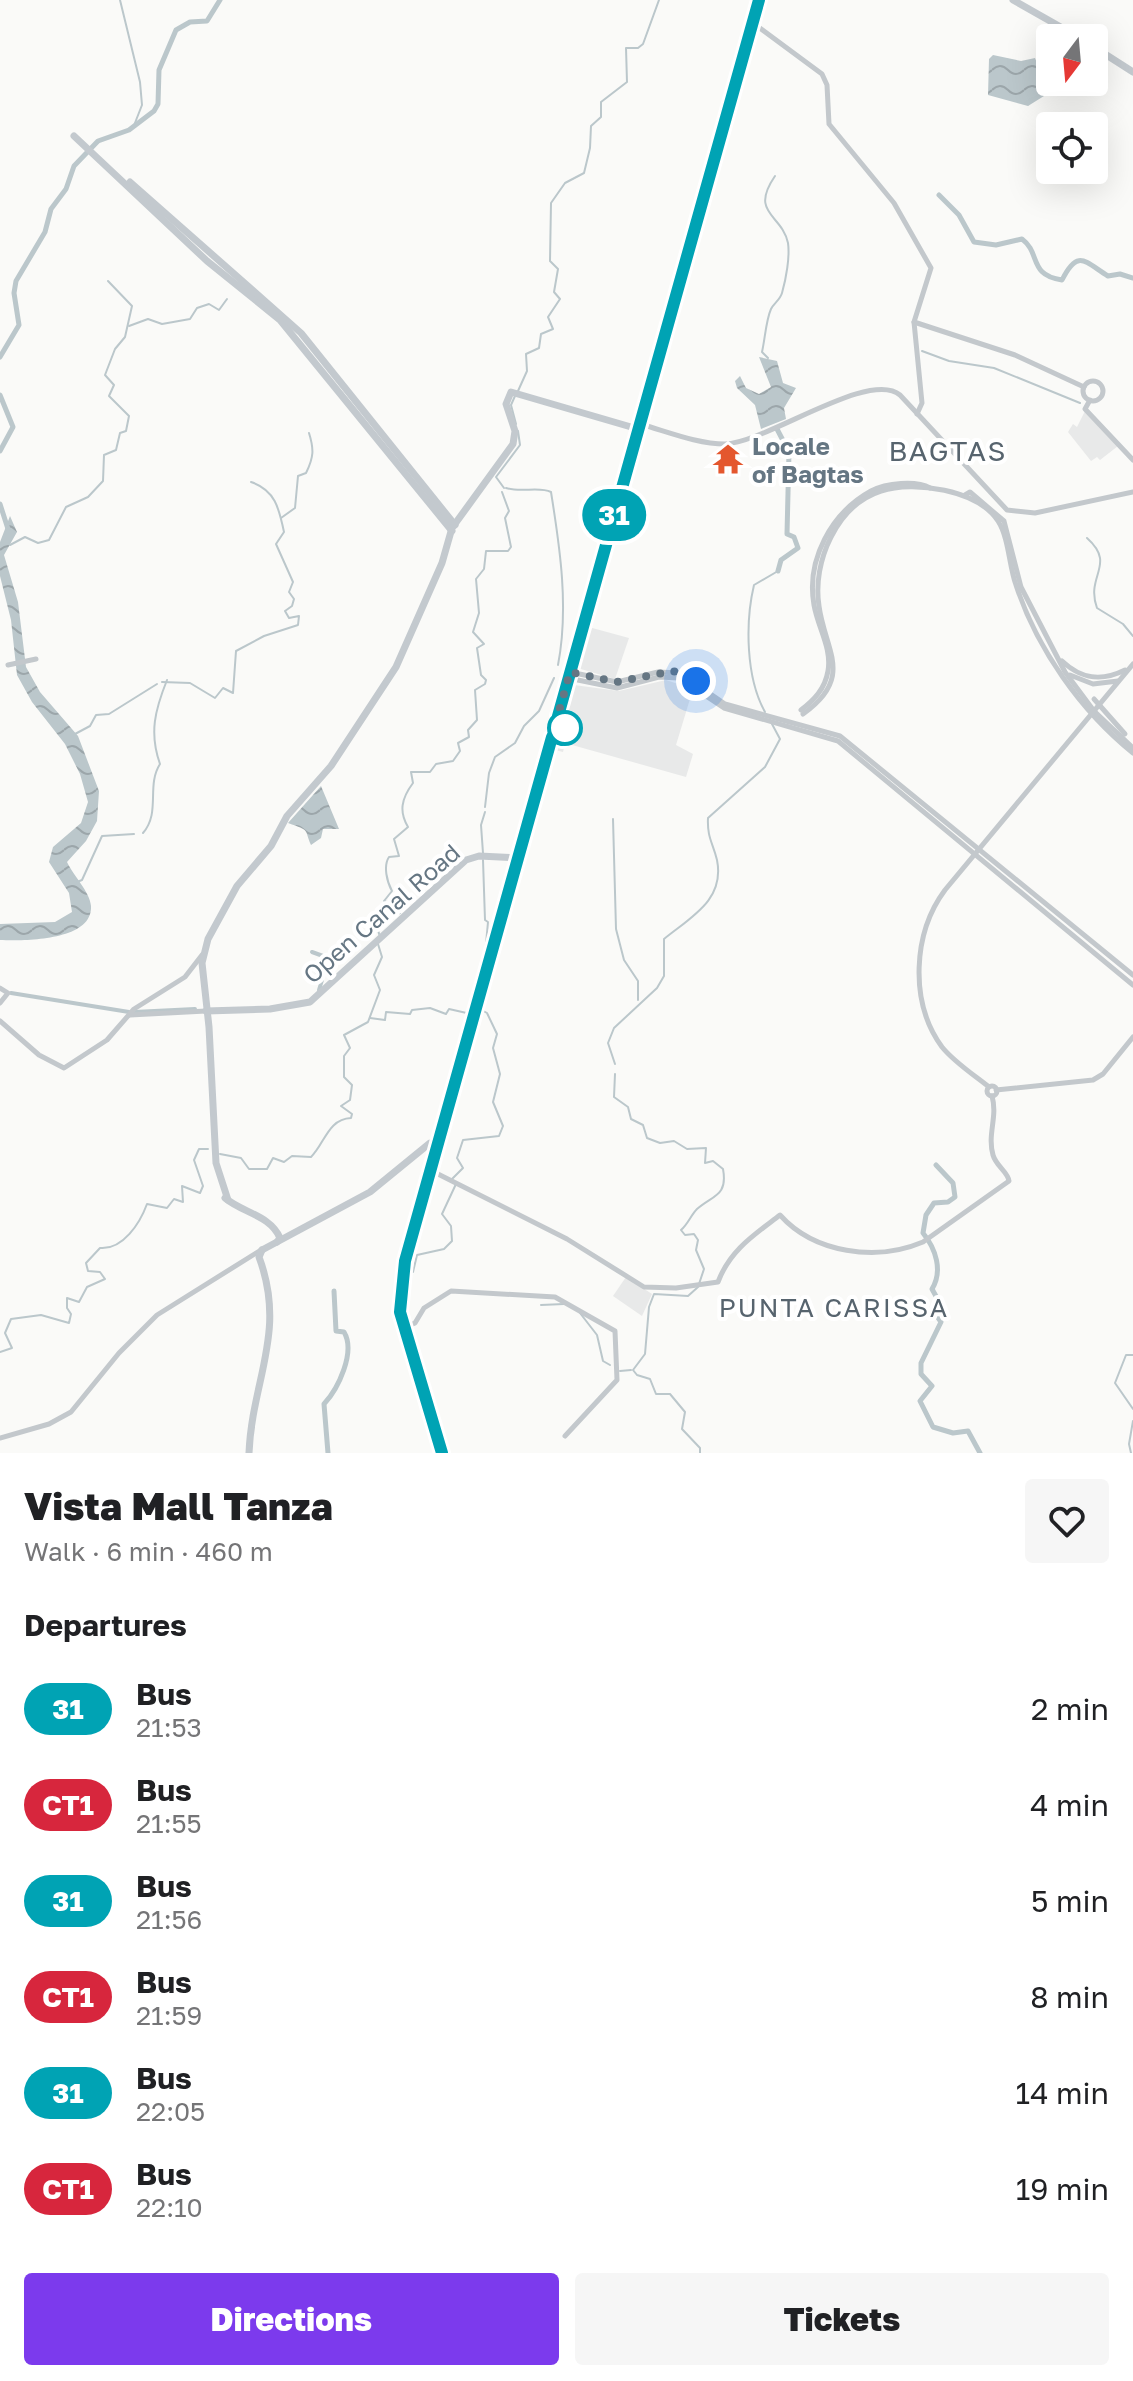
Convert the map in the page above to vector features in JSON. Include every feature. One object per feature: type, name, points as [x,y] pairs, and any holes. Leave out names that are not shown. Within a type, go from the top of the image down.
[{"type":"main road","points":[[442,1453],[403,1328],[400,1312],[405,1261],[759,0]]},
{"type":"main road","points":[[1013,0],[1055,24]]},
{"type":"main road","points":[[1108,56],[1133,72]]},
{"type":"main road","points":[[74,136],[301,333],[453,528]]},
{"type":"main road","points":[[97,155],[207,261],[280,320],[453,528]]},
{"type":"main road","points":[[277,1242],[279,1235],[261,1215],[246,1213],[225,1196],[212,1163],[202,955],[237,886],[271,846],[287,816],[331,766],[396,667],[442,563],[453,528],[513,444],[515,431],[506,404],[511,392],[639,427]]},
{"type":"main road","name":"Open Canal Road","points":[[206,1011],[270,1009],[310,1002],[466,860],[479,856],[518,858]]},
{"type":"main road","points":[[206,1011],[216,1163],[225,1196]]},
{"type":"main road","points":[[250,1453],[270,1368],[276,1313],[258,1254],[370,1192],[430,1143],[437,1145]]},
{"type":"street","points":[[753,23],[822,74],[827,85],[829,124],[902,216],[931,268],[914,322],[922,403],[917,414]]},
{"type":"street","points":[[914,322],[1015,355],[1084,387]]},
{"type":"street","points":[[1084,387],[1093,381],[1101,385],[1101,396],[1090,400],[1085,409],[1133,460]]},
{"type":"street","points":[[1084,387],[1084,395],[1090,400]]},
{"type":"street","points":[[639,427],[731,443],[880,388],[895,391],[988,493],[1018,514],[1133,492]]},
{"type":"street","points":[[802,712],[824,695],[833,674],[833,652],[819,607],[818,584],[823,556],[837,527],[861,502],[881,491],[930,488],[965,495],[985,506],[1000,524],[1014,580],[1030,619],[1062,675],[1093,713],[1133,750]]},
{"type":"street","points":[[965,495],[970,492],[982,499],[1004,521],[1021,587],[1054,654],[1093,713]]},
{"type":"street","points":[[1054,654],[1074,671],[1090,678],[1109,677],[1131,666]]},
{"type":"street","points":[[8,665],[36,659]]},
{"type":"street","points":[[1131,666],[942,894],[930,915],[921,952],[920,980],[926,1013],[940,1044],[996,1090],[1093,1080],[1103,1074],[1133,1037]]},
{"type":"street","points":[[1065,672],[1089,683],[1119,681]]},
{"type":"street","points":[[569,675],[617,688],[671,677],[686,680],[725,704],[831,732],[1133,975]]},
{"type":"street","points":[[702,689],[724,708],[838,741],[863,756]]},
{"type":"street","points":[[1094,699],[1125,734]]},
{"type":"street","points":[[978,851],[1133,985]]},
{"type":"street","points":[[0,1021],[39,1055],[61,1068],[100,1046],[129,1016],[185,977],[202,955]]},
{"type":"street","points":[[0,988],[8,993],[0,1003]]},
{"type":"street","name":"Open Canal Road","points":[[129,1016],[206,1011]]},
{"type":"street","points":[[430,1169],[567,1239],[644,1287],[676,1288],[718,1282],[726,1263],[741,1244],[780,1215],[793,1230],[809,1239],[844,1251],[907,1249],[931,1237],[1009,1181],[992,1154],[990,1140],[996,1119],[992,1096],[987,1092],[989,1087]]},
{"type":"street","points":[[992,1096],[996,1090]]},
{"type":"street","points":[[0,1438],[49,1424],[71,1412],[119,1353],[157,1315],[258,1254]]},
{"type":"street","points":[[403,1328],[415,1323],[424,1308],[451,1291],[555,1297],[615,1331],[617,1380],[565,1436]]},
{"type":"shaded area","points":[[1085,411],[1118,446],[1100,460],[1097,457],[1091,461],[1068,432],[1073,424],[1077,427]]},
{"type":"shaded area","points":[[585,626],[629,638],[615,679],[574,667]]},
{"type":"shaded area","points":[[666,680],[693,689],[676,745],[693,754],[686,777],[565,743],[563,752],[555,750],[574,685],[619,691]]},
{"type":"shaded area","points":[[626,1277],[652,1294],[642,1316],[613,1296]]},
{"type":"water","points":[[993,55],[1021,61],[1035,58],[1036,96],[1044,96],[1028,106],[988,95],[989,59]]},
{"type":"water","points":[[759,357],[777,361],[783,383],[796,388],[784,408],[786,419],[761,429],[755,405],[737,388],[735,381],[740,376],[746,388],[759,394],[771,387]]},
{"type":"water","points":[[10,516],[17,532],[4,555],[18,602],[26,667],[40,692],[78,736],[99,791],[97,821],[86,841],[67,862],[90,901],[89,918],[69,932],[25,940],[0,940],[0,924],[55,922],[72,912],[69,893],[49,862],[53,847],[81,823],[88,802],[80,774],[65,744],[32,702],[17,675],[11,620],[0,576],[0,542]]},
{"type":"water","points":[[321,786],[339,829],[323,829],[321,838],[311,845],[306,831],[288,823]]},
{"type":"waterway","points":[[120,0],[140,82],[142,105],[133,128]]},
{"type":"waterway","points":[[0,357],[19,325],[14,293],[16,281],[45,232],[51,209],[66,189],[74,166],[98,141],[129,130],[154,111],[158,104],[159,70],[176,30],[190,22],[207,21],[220,0]]},
{"type":"waterway","points":[[518,391],[527,371],[526,354],[539,348],[541,334],[553,329],[548,317],[560,299],[554,292],[558,269],[550,261],[551,203],[565,183],[584,173],[591,126],[601,117],[601,102],[627,82],[626,48],[638,48],[643,44],[659,0]]},
{"type":"waterway","points":[[768,358],[762,352],[767,324],[771,309],[782,293],[788,255],[785,233],[766,206],[765,198],[775,176]]},
{"type":"waterway","points":[[939,195],[959,215],[974,242],[996,245],[1022,239],[1039,269],[1051,277],[1062,280],[1073,264],[1082,261],[1108,276],[1120,274],[1133,278]]},
{"type":"waterway","points":[[10,545],[25,537],[38,543],[49,540],[66,507],[88,497],[103,481],[104,455],[116,450],[120,433],[126,431],[129,416],[109,396],[114,385],[105,375],[115,349],[125,337],[132,306],[108,281]]},
{"type":"waterway","points":[[129,326],[148,319],[162,324],[190,319],[197,308],[209,304],[219,310],[227,299]]},
{"type":"waterway","points":[[922,351],[949,361],[994,368],[1080,403]]},
{"type":"waterway","points":[[0,395],[13,427],[0,451]]},
{"type":"waterway","points":[[515,396],[511,405],[516,424]]},
{"type":"waterway","points":[[777,429],[789,452],[787,534],[794,537],[798,548],[781,560],[778,571]]},
{"type":"waterway","points":[[504,488],[496,477],[520,445],[518,431]]},
{"type":"waterway","points":[[281,518],[295,508],[298,476],[306,473],[311,462],[309,433]]},
{"type":"waterway","points":[[162,682],[190,683],[215,698],[223,688],[233,693],[236,651],[264,636],[298,625],[299,616],[289,618],[285,611],[292,606],[294,599],[289,592],[293,582],[276,544],[284,532],[278,508],[266,490],[251,482]]},
{"type":"waterway","points":[[506,488],[551,492],[563,600],[558,665]]},
{"type":"waterway","points":[[379,934],[377,923],[400,913],[398,907],[384,901],[392,891],[386,865],[389,857],[399,856],[394,839],[408,827],[403,816],[403,805],[413,783],[411,772],[430,772],[436,764],[453,761],[460,751],[458,743],[469,737],[468,730],[477,720],[475,690],[486,680],[481,675],[477,648],[484,644],[473,632],[479,613],[476,579],[484,569],[486,551],[508,551],[511,547],[505,518],[509,511],[502,492]]},
{"type":"waterway","points":[[0,504],[8,529]]},
{"type":"waterway","points":[[1087,538],[1100,556],[1094,597],[1097,608],[1123,624],[1133,636]]},
{"type":"waterway","points":[[765,712],[751,667],[749,616],[754,585],[778,571]]},
{"type":"waterway","points":[[485,807],[489,773],[495,757],[515,743],[524,726],[539,711],[554,678]]},
{"type":"waterway","points":[[143,833],[153,808],[154,781],[160,764],[154,732],[159,701],[167,680]]},
{"type":"waterway","points":[[75,734],[90,726],[96,715],[109,714],[157,684]]},
{"type":"waterway","points":[[615,1064],[608,1043],[614,1028],[657,988],[664,976],[664,939],[704,906],[716,886],[717,860],[709,836],[708,818],[765,767],[780,739],[772,724]]},
{"type":"waterway","points":[[483,853],[481,825],[485,812]]},
{"type":"waterway","points":[[613,819],[616,929],[624,960],[638,981],[638,1000]]},
{"type":"waterway","points":[[77,882],[82,880],[102,836],[134,834]]},
{"type":"waterway","points":[[483,860],[485,920],[488,922],[484,965]]},
{"type":"waterway","points":[[220,1154],[241,1158],[249,1169],[267,1169],[273,1158],[284,1162],[292,1156],[311,1157],[332,1127],[343,1119],[351,1118],[352,1114],[341,1106],[350,1100],[352,1085],[344,1077],[344,1056],[350,1048],[344,1035],[368,1022],[380,990],[374,975],[382,957],[378,944]]},
{"type":"waterway","points":[[312,952],[323,956],[315,969],[322,980],[319,990]]},
{"type":"waterway","points":[[11,993],[129,1012]]},
{"type":"waterway","points":[[370,1018],[385,1020],[386,1012],[410,1014],[412,1010],[430,1008],[446,1014],[449,1009],[471,1014],[472,1008]]},
{"type":"waterway","points":[[452,1179],[463,1168],[457,1158],[463,1140],[499,1136],[503,1126],[493,1102],[500,1074],[493,1048],[497,1034],[487,1013],[478,1008]]},
{"type":"waterway","points":[[134,1012],[195,1009]]},
{"type":"waterway","points":[[615,1074],[614,1097],[628,1107],[631,1119],[643,1125],[647,1138],[660,1143],[674,1141],[687,1149],[706,1148],[705,1163],[713,1161],[723,1169],[721,1190],[697,1209],[681,1230],[685,1235],[694,1234],[698,1240],[696,1250],[704,1269],[698,1287],[688,1296],[654,1294],[649,1307],[645,1354],[633,1370],[637,1375],[650,1379],[656,1394],[670,1394],[685,1412],[682,1429],[700,1448],[700,1453]]},
{"type":"waterway","points":[[0,1352],[12,1348],[5,1333],[11,1319],[41,1315],[69,1323],[71,1314],[67,1308],[67,1298],[79,1302],[87,1287],[105,1279],[100,1272],[88,1271],[86,1263],[100,1248],[116,1245],[130,1234],[147,1204],[167,1208],[174,1199],[183,1202],[182,1186],[200,1193],[203,1186],[194,1160],[199,1149],[208,1149]]},
{"type":"waterway","points":[[936,1165],[953,1183],[955,1197],[948,1202],[934,1203],[926,1215],[923,1233],[936,1260],[937,1275],[932,1289],[937,1298],[935,1313],[941,1322],[921,1363],[921,1374],[932,1386],[920,1401],[933,1427],[953,1433],[968,1431],[980,1453]]},
{"type":"waterway","points":[[413,1272],[417,1255],[444,1249],[452,1241],[451,1226],[442,1214],[456,1184]]},
{"type":"waterway","points":[[328,1453],[324,1404],[340,1380],[348,1350],[344,1332],[336,1331],[334,1291]]},
{"type":"waterway","points":[[541,1305],[564,1304]]},
{"type":"waterway","points":[[580,1313],[597,1335],[603,1361],[610,1365]]},
{"type":"waterway","points":[[1133,1355],[1126,1355],[1115,1383],[1133,1409]]},
{"type":"waterway","points":[[620,1371],[631,1370]]},
{"type":"waterway","points":[[1131,1453],[1129,1444],[1133,1421]]},
{"type":"bus line","name":"31","points":[[442,1453],[405,1339],[400,1298],[405,1261],[552,737],[562,740],[568,719],[558,716],[759,0]]},
{"type":"place","name":"Locale of Bagtas","points":[[728,459]]},
{"type":"district","name":"BAGTAS","points":[[948,450]]},
{"type":"district","name":"PUNTA CARISSA","points":[[834,1307]]},
{"type":"route","points":[[565,728],[555,726],[570,672],[617,682],[650,673],[673,671],[696,681]]}]
